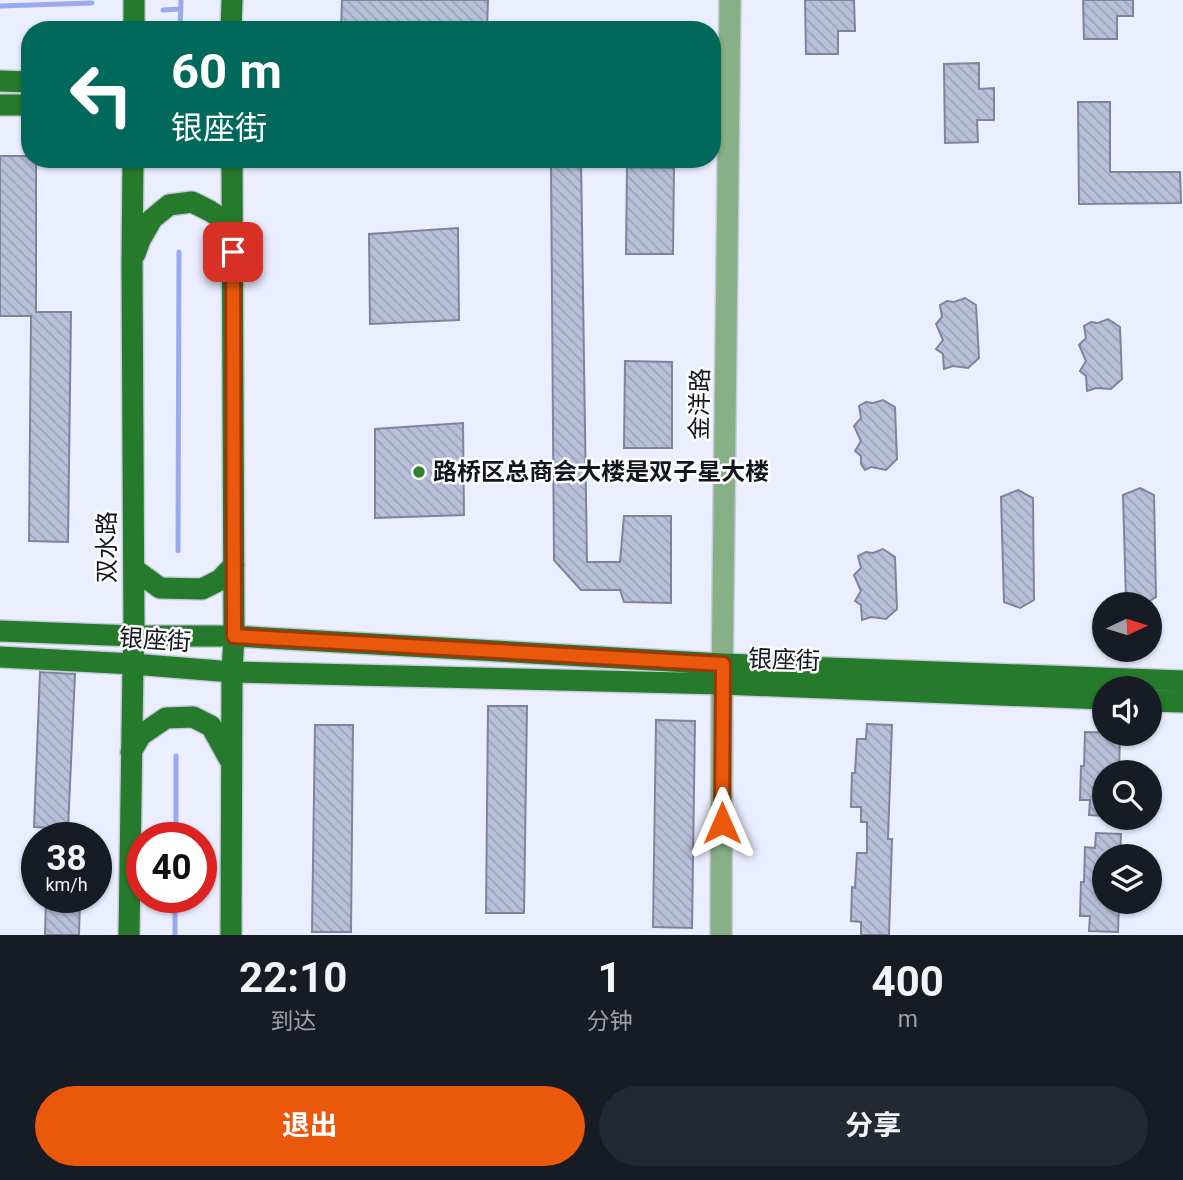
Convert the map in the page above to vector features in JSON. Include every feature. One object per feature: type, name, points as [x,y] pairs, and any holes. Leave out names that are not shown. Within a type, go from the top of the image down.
[{"type":"main road","points":[[134,0],[134,21]]},
{"type":"main road","points":[[231,21],[232,0]]},
{"type":"main road","points":[[0,81],[21,82]]},
{"type":"main road","points":[[0,105],[21,105]]},
{"type":"main road","name":"双水路","points":[[129,935],[134,636],[133,168]]},
{"type":"main road","points":[[231,935],[234,636],[232,168]]},
{"type":"main road","points":[[131,263],[152,219],[169,205],[192,202],[233,226]]},
{"type":"main road","points":[[134,569],[160,587],[202,589],[220,580],[234,565]]},
{"type":"main road","name":"银座街","points":[[0,631],[134,636],[234,636],[723,674],[1092,698]]},
{"type":"main road","name":"银座街","points":[[0,657],[232,672],[723,674],[1183,681]]},
{"type":"main road","points":[[1162,701],[1183,702]]},
{"type":"main road","points":[[131,752],[141,735],[166,718],[193,717],[211,726],[232,764]]},
{"type":"street","name":"金洋路","points":[[721,935],[721,89],[730,0]]},
{"type":"building","points":[[342,0],[488,0],[487,21],[341,21]]},
{"type":"building","points":[[805,0],[854,0],[855,31],[838,31],[838,54],[806,54]]},
{"type":"building","points":[[1083,0],[1133,0],[1133,16],[1117,16],[1117,39],[1084,39]]},
{"type":"building","points":[[979,63],[979,89],[994,88],[994,120],[977,120],[978,142],[945,143],[944,64]]},
{"type":"building","points":[[1078,102],[1110,102],[1110,172],[1180,172],[1181,203],[1079,204]]},
{"type":"building","points":[[0,156],[21,156],[21,168],[36,168],[36,312],[71,312],[68,542],[29,541],[31,316],[0,316]]},
{"type":"building","points":[[551,168],[581,168],[587,562],[620,562],[624,516],[671,516],[671,603],[624,602],[620,590],[581,590],[554,560]]},
{"type":"building","points":[[627,168],[674,168],[673,254],[626,254]]},
{"type":"building","points":[[458,228],[459,320],[370,324],[369,234]]},
{"type":"building","points":[[965,298],[976,305],[979,358],[968,368],[953,366],[944,369],[943,354],[936,349],[943,340],[936,324],[942,317],[940,305]]},
{"type":"building","points":[[1108,319],[1120,327],[1122,379],[1111,389],[1096,388],[1087,391],[1086,376],[1080,371],[1086,361],[1079,345],[1086,338],[1084,326]]},
{"type":"building","points":[[625,361],[672,362],[672,448],[624,448]]},
{"type":"building","points":[[883,400],[895,407],[897,459],[886,470],[871,467],[865,470],[861,464],[861,456],[855,451],[861,441],[854,426],[861,418],[859,406],[866,402]]},
{"type":"building","name":"路桥区总商会大楼是双子星大楼","points":[[463,423],[464,515],[375,518],[375,429]]},
{"type":"building","points":[[1140,488],[1154,495],[1156,592],[1126,592],[1123,495]]},
{"type":"building","points":[[1018,490],[1033,498],[1034,600],[1020,608],[1004,602],[1001,497]]},
{"type":"building","points":[[883,549],[895,557],[897,609],[886,619],[871,617],[862,620],[861,605],[855,601],[861,591],[854,575],[861,568],[858,556]]},
{"type":"building","points":[[40,672],[75,674],[68,822],[34,822]]},
{"type":"building","points":[[488,706],[527,706],[524,913],[486,913]]},
{"type":"building","points":[[656,720],[695,721],[692,928],[653,927]]},
{"type":"building","points":[[867,724],[892,725],[888,839],[892,839],[889,935],[861,935],[861,922],[851,921],[857,853],[867,853],[867,822],[861,822],[861,807],[851,807],[852,773],[855,773],[857,739],[866,739]]},
{"type":"building","points":[[315,725],[353,725],[351,932],[312,932]]},
{"type":"building","points":[[1085,732],[1092,732],[1092,746],[1120,746],[1119,760],[1092,760],[1092,815],[1089,815],[1090,800],[1080,800],[1081,766],[1084,766]]},
{"type":"building","points":[[1096,833],[1121,834],[1121,844],[1095,844]]},
{"type":"building","points":[[1085,847],[1092,848],[1092,914],[1119,914],[1118,932],[1089,931],[1090,916],[1080,916]]},
{"type":"building","points":[[46,913],[80,913],[79,935],[45,935]]},
{"type":"waterway","points":[[180,21],[181,0]]},
{"type":"waterway","points":[[0,6],[92,3]]},
{"type":"waterway","points":[[163,10],[180,9]]},
{"type":"waterway","points":[[178,551],[179,252]]},
{"type":"waterway","points":[[176,756],[176,822]]},
{"type":"waterway","points":[[175,913],[175,935]]},
{"type":"place","name":"路桥区总商会大楼是双子星大楼","points":[[419,472]]},
{"type":"route","points":[[233,252],[234,636],[723,664],[722,823]]}]
